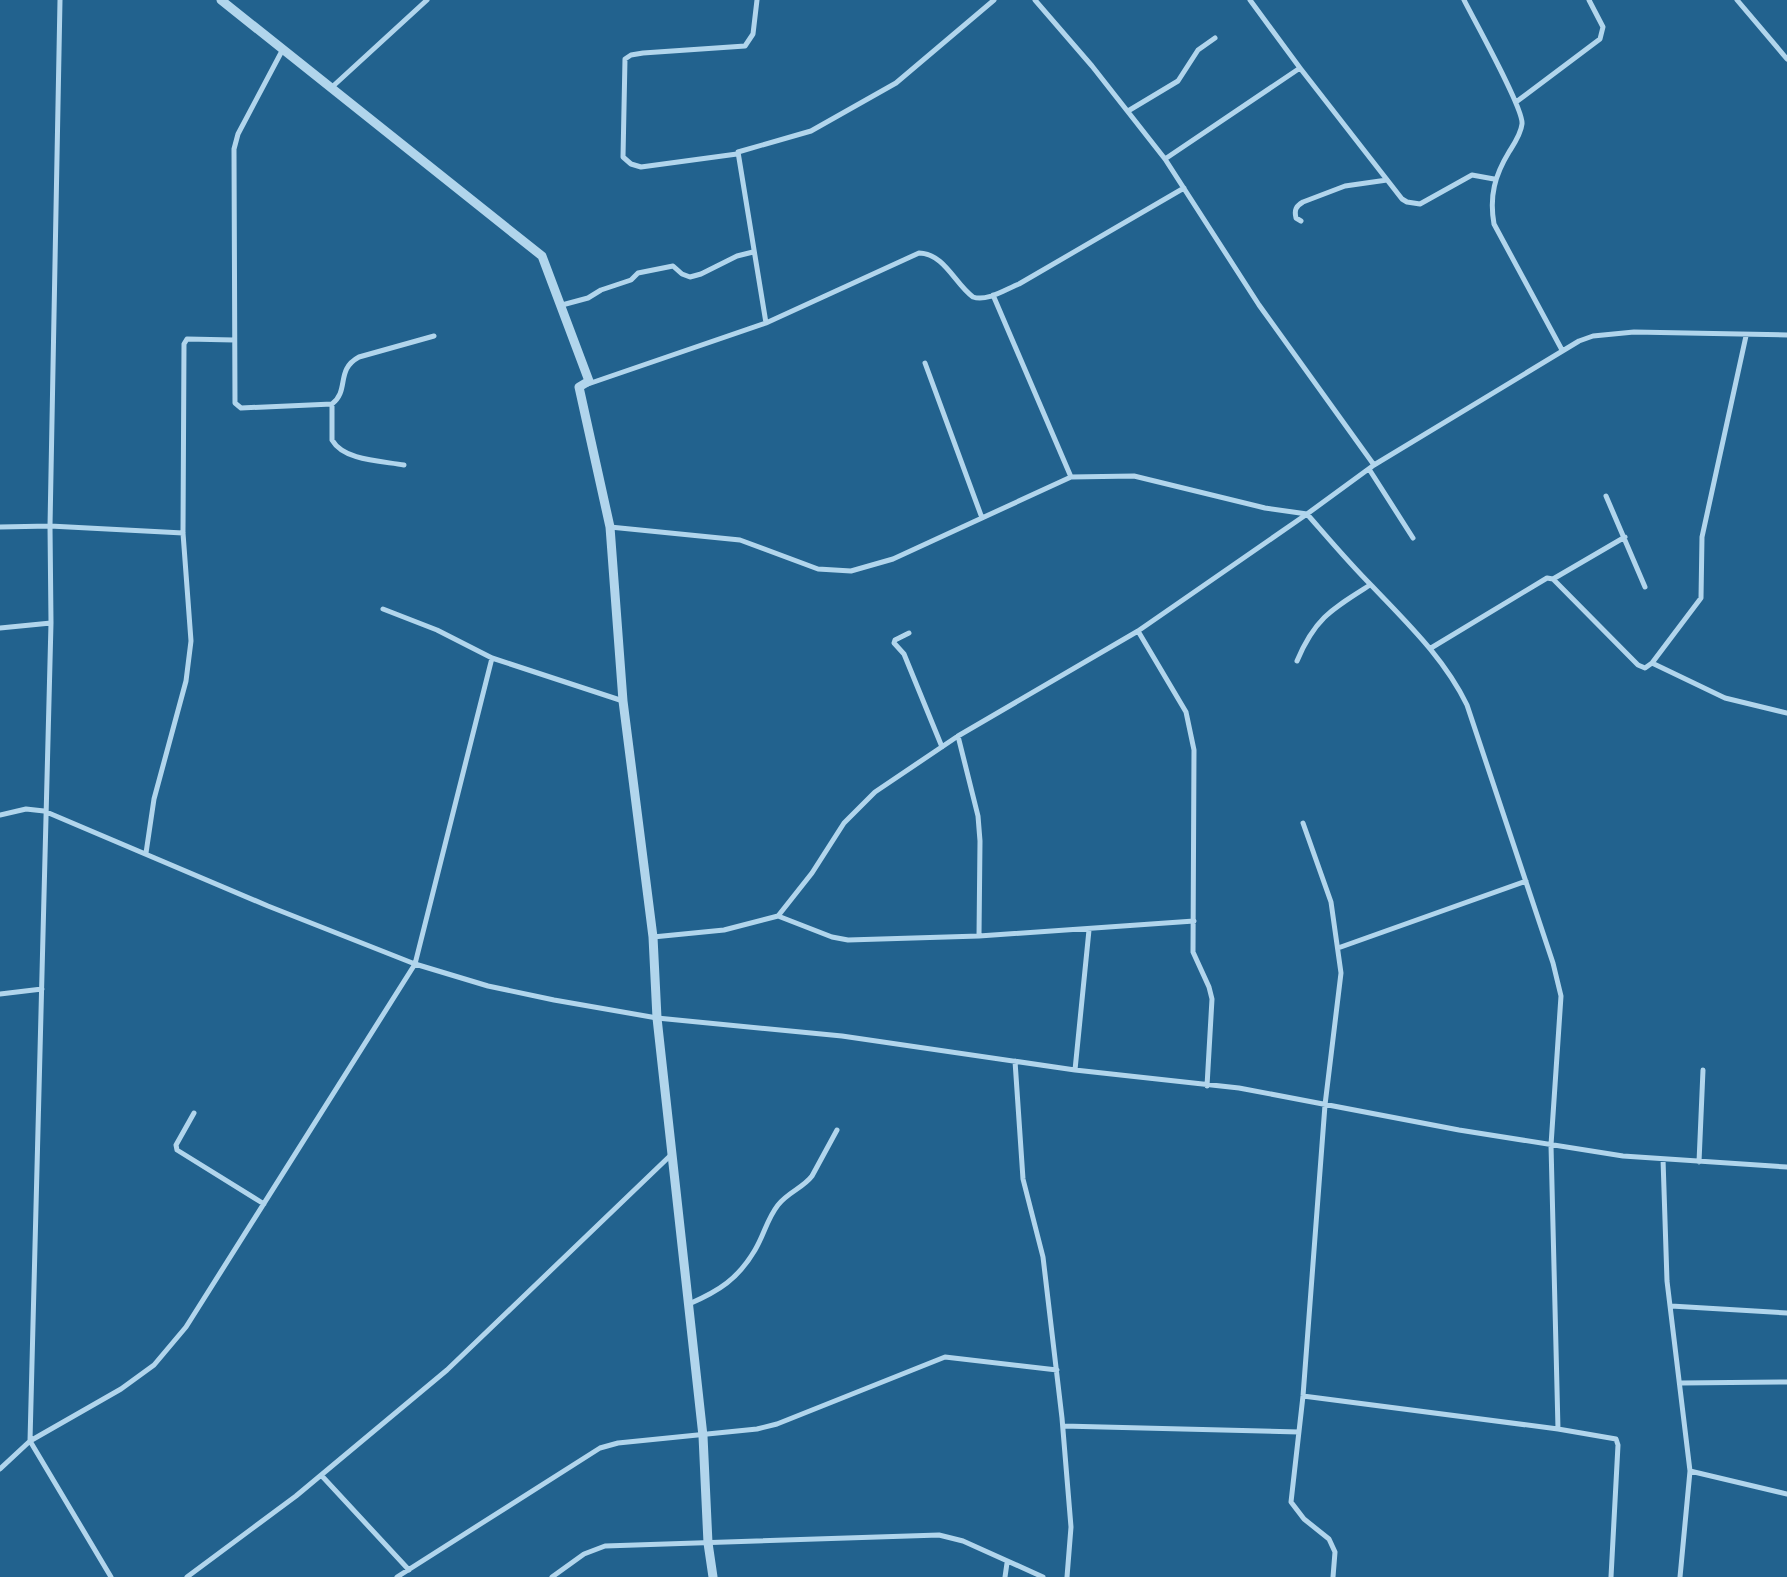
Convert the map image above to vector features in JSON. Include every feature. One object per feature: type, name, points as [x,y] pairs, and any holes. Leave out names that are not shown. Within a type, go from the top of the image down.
[{"type":"street","points":[[60,0],[50,526],[50,622],[30,1441],[111,1577]]},
{"type":"street","points":[[221,0],[542,256],[589,381],[579,387]]},
{"type":"street","points":[[331,88],[427,0]]},
{"type":"street","points":[[758,0],[753,34],[746,46],[653,52],[631,55],[625,59],[622,139],[623,157],[630,164],[641,167],[737,154],[741,149],[811,131],[896,83],[994,0]]},
{"type":"street","points":[[1035,0],[1092,66],[1165,159],[1259,305],[1374,465]]},
{"type":"street","points":[[1250,0],[1387,180],[1407,202],[1420,204],[1472,175],[1494,179]]},
{"type":"street","points":[[1464,0],[1516,102],[1522,124],[1516,141],[1494,179],[1491,207],[1494,224],[1562,350]]},
{"type":"street","points":[[1516,102],[1600,39],[1603,27],[1589,0]]},
{"type":"street","points":[[1737,0],[1787,59]]},
{"type":"street","points":[[1128,111],[1178,82],[1198,50],[1215,38]]},
{"type":"street","points":[[283,50],[238,134],[234,149],[234,399],[238,406],[259,408],[332,404],[339,398],[346,366],[359,356],[434,336]]},
{"type":"street","points":[[1165,159],[1300,68]]},
{"type":"street","points":[[737,154],[766,323]]},
{"type":"street","points":[[1301,221],[1296,218],[1295,212],[1298,205],[1303,202],[1345,186],[1387,180]]},
{"type":"street","points":[[579,387],[766,323],[919,253],[933,255],[973,297],[978,299],[993,295],[1019,284],[1184,188]]},
{"type":"street","points":[[562,305],[588,298],[600,290],[631,280],[638,273],[673,266],[682,274],[690,277],[701,274],[736,256],[753,252]]},
{"type":"street","points":[[993,295],[1070,477]]},
{"type":"street","points":[[778,916],[812,873],[844,823],[860,804],[875,792],[958,736],[1138,631],[1307,514],[1374,465],[1562,350],[1593,336],[1634,332],[1746,336],[1787,335]]},
{"type":"street","points":[[1553,579],[1638,665],[1645,668],[1652,663],[1701,598],[1702,538],[1746,336]]},
{"type":"street","points":[[146,853],[154,799],[186,681],[191,641],[183,533],[184,344],[188,339],[195,338],[234,340]]},
{"type":"street","points":[[925,363],[982,518]]},
{"type":"street","points":[[579,387],[610,527],[623,701],[654,937],[657,1018],[703,1436],[708,1543],[713,1577]]},
{"type":"street","points":[[332,404],[332,440],[335,446],[353,456],[404,465]]},
{"type":"street","points":[[1369,469],[1413,538]]},
{"type":"street","points":[[610,527],[740,540],[818,569],[851,571],[893,559],[1070,477],[1134,476],[1265,508],[1307,514],[1370,584],[1432,648],[1455,680],[1468,706],[1553,962],[1561,996],[1551,1145],[1558,1429]]},
{"type":"street","points":[[1606,496],[1645,587]]},
{"type":"street","points":[[0,527],[50,526],[183,533]]},
{"type":"street","points":[[1432,648],[1544,578],[1553,579],[1625,537]]},
{"type":"street","points":[[1297,661],[1314,626],[1323,617],[1370,584]]},
{"type":"street","points":[[383,609],[437,630],[492,658],[623,701]]},
{"type":"street","points":[[0,628],[50,622]]},
{"type":"street","points":[[1138,631],[1186,712],[1191,727],[1194,750],[1194,952],[1210,986],[1212,1000],[1207,1086]]},
{"type":"street","points":[[909,634],[895,640],[894,643],[908,662],[942,747]]},
{"type":"street","points":[[0,1469],[30,1441],[121,1389],[154,1365],[186,1327],[415,964],[449,834],[463,764],[492,658]]},
{"type":"street","points":[[1652,663],[1725,698],[1787,713]]},
{"type":"street","points":[[958,736],[978,816],[980,841],[979,936]]},
{"type":"street","points":[[0,815],[26,809],[44,811],[268,906],[415,964],[488,986],[657,1018],[842,1036],[1074,1070],[1239,1088],[1551,1145],[1663,1160],[1787,1167]]},
{"type":"street","points":[[1303,823],[1331,902],[1341,973],[1325,1104],[1303,1396],[1291,1502],[1304,1519],[1329,1539],[1335,1552],[1333,1577]]},
{"type":"street","points":[[1338,948],[1526,881]]},
{"type":"street","points":[[654,937],[724,930],[778,916],[832,937],[848,940],[1089,930],[1194,921]]},
{"type":"street","points":[[1074,1070],[1089,930]]},
{"type":"street","points":[[0,994],[42,989]]},
{"type":"street","points":[[1015,1061],[1023,1179],[1043,1257],[1063,1426],[1072,1527],[1067,1577]]},
{"type":"street","points":[[1699,1162],[1703,1070]]},
{"type":"street","points":[[194,1113],[176,1145],[177,1150],[264,1204]]},
{"type":"street","points":[[689,1304],[717,1292],[731,1281],[755,1250],[766,1224],[780,1203],[791,1191],[807,1183],[812,1176],[837,1130]]},
{"type":"street","points":[[187,1577],[321,1475],[447,1370],[673,1152]]},
{"type":"street","points":[[1663,1160],[1666,1262],[1690,1471],[1680,1577]]},
{"type":"street","points":[[1671,1306],[1787,1313]]},
{"type":"street","points":[[397,1577],[600,1448],[618,1443],[703,1436],[756,1429],[777,1424],[945,1356],[1057,1370]]},
{"type":"street","points":[[1681,1383],[1787,1382]]},
{"type":"street","points":[[1303,1396],[1611,1437],[1618,1445],[1610,1577]]},
{"type":"street","points":[[1063,1426],[1299,1432]]},
{"type":"street","points":[[1690,1471],[1787,1494]]},
{"type":"street","points":[[321,1475],[408,1570]]},
{"type":"street","points":[[552,1577],[584,1554],[605,1546],[939,1535],[963,1541],[1007,1563],[1043,1577]]},
{"type":"street","points":[[1005,1577],[1007,1563]]}]
